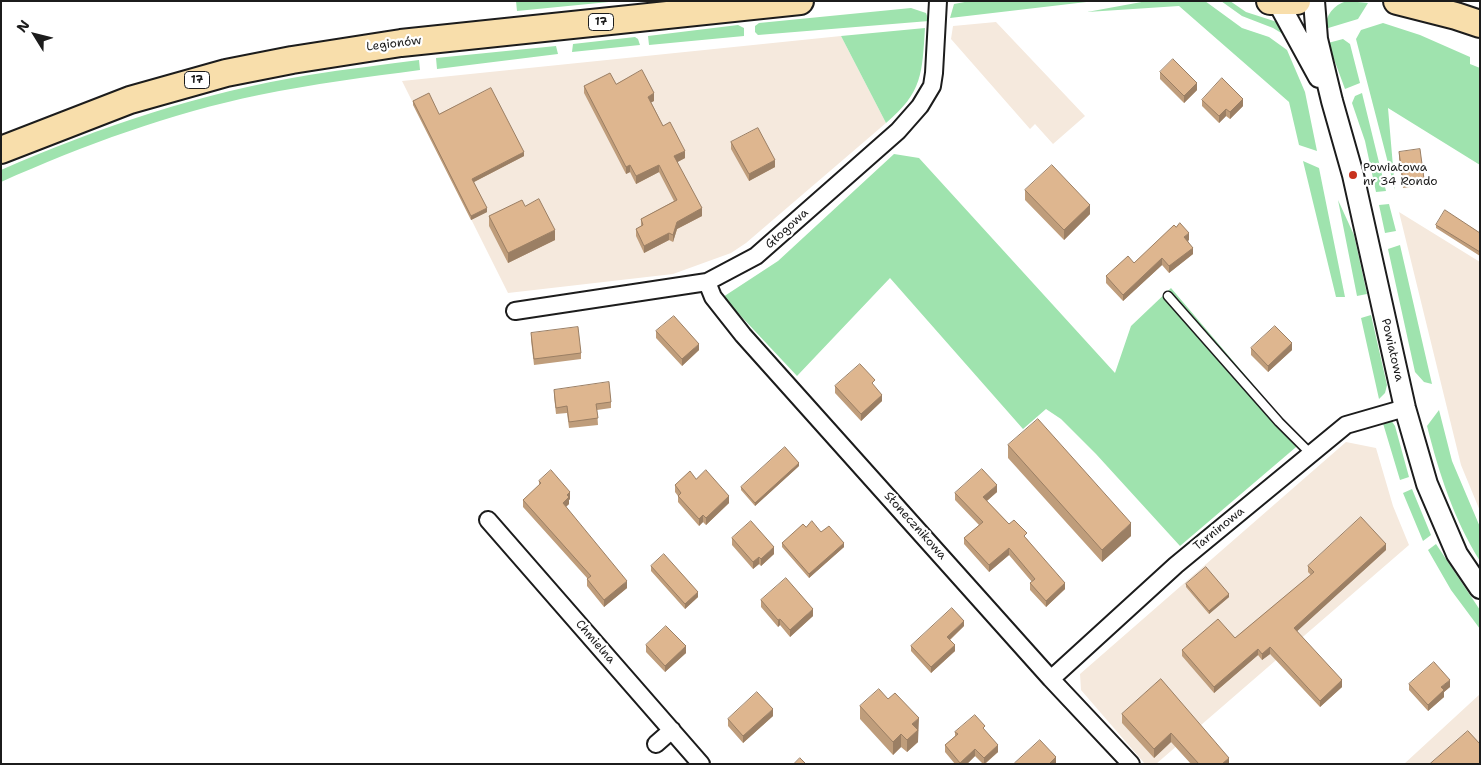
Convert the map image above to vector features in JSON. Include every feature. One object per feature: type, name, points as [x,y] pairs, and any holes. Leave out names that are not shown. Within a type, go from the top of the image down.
[{"type":"highway","name":"Legionów","points":[[1,150],[130,100],[226,73],[283,61],[417,41],[800,1]]},
{"type":"highway","points":[[1397,1],[1468,20]]},
{"type":"highway","points":[[1430,1],[1468,20]]},
{"type":"street","name":"Głogowa","points":[[515,311],[707,282],[743,264],[767,247],[913,115],[932,86],[938,23],[938,1]]},
{"type":"street","name":"Powiatowa","points":[[1314,1],[1317,39],[1353,175],[1405,408],[1426,484],[1457,554],[1480,588]]},
{"type":"street","name":"Powiatowa","points":[[1282,2],[1332,101]]},
{"type":"street","name":"Słonecznikowa","points":[[707,282],[712,297],[743,335],[1051,679],[1132,764]]},
{"type":"street","name":"Tarninowa","points":[[1051,679],[1176,565],[1346,425],[1405,408]]},
{"type":"street","name":"Chmielna","points":[[488,520],[701,764]]},
{"type":"street","points":[[656,744],[672,730]]},
{"type":"lane","points":[[1168,296],[1279,422],[1310,454]]},
{"type":"shaded area","points":[[996,22],[1085,116],[1053,144],[1035,124],[1030,129],[951,39],[953,26]]},
{"type":"shaded area","points":[[841,36],[886,123],[746,243],[731,253],[673,274],[508,293],[402,81]]},
{"type":"shaded area","points":[[1399,212],[1480,262],[1480,511],[1461,465]]},
{"type":"shaded area","points":[[1346,442],[1376,448],[1393,506],[1409,545],[1156,764],[1145,764],[1081,690],[1080,674]]},
{"type":"shaded area","points":[[1480,694],[1480,764],[1404,764]]},
{"type":"green space","points":[[516,1],[619,1],[517,11]]},
{"type":"green space","points":[[970,1],[1095,1],[950,18],[954,4]]},
{"type":"green space","points":[[1147,1],[1205,1],[1242,28],[1269,37],[1287,50],[1305,92],[1317,151],[1299,145],[1289,102],[1179,6],[1087,12]]},
{"type":"green space","points":[[1221,1],[1230,1],[1246,12],[1277,22],[1291,39],[1273,28],[1242,16]]},
{"type":"green space","points":[[1347,1],[1368,3],[1358,19],[1325,29],[1331,11]]},
{"type":"green space","points":[[911,8],[926,13],[929,21],[758,35],[755,32],[755,26],[759,23]]},
{"type":"green space","points":[[1383,23],[1420,35],[1470,57],[1470,64],[1480,68],[1480,165],[1388,108],[1395,190],[1356,39],[1361,30]]},
{"type":"green space","points":[[738,25],[744,28],[744,36],[649,45],[648,36]]},
{"type":"green space","points":[[925,28],[921,70],[914,91],[898,112],[886,123],[841,36]]},
{"type":"green space","points":[[635,37],[640,45],[572,52],[573,44]]},
{"type":"green space","points":[[1343,39],[1350,44],[1360,83],[1345,89],[1328,43]]},
{"type":"green space","points":[[556,46],[558,54],[437,69],[436,58]]},
{"type":"green space","points":[[419,60],[420,70],[279,91],[193,111],[128,131],[64,155],[1,182],[1,170],[38,154],[76,139],[191,101],[269,82]]},
{"type":"green space","points":[[1362,93],[1386,191],[1376,192],[1365,141],[1352,103],[1355,96]]},
{"type":"green space","points":[[894,154],[919,158],[1115,373],[1131,326],[1171,288],[1302,442],[1180,546],[1096,454],[1061,419],[1046,409],[1023,429],[890,278],[797,376],[723,297],[778,261]]},
{"type":"green space","points":[[1303,161],[1319,168],[1345,297],[1336,297]]},
{"type":"green space","points":[[1338,200],[1354,235],[1367,294],[1357,296]]},
{"type":"green space","points":[[1389,204],[1396,231],[1385,233],[1379,205]]},
{"type":"green space","points":[[1400,245],[1432,384],[1424,382],[1415,372],[1388,249]]},
{"type":"green space","points":[[1371,315],[1387,385],[1385,393],[1379,399],[1361,318]]},
{"type":"green space","points":[[1439,410],[1452,461],[1480,527],[1480,561],[1455,513],[1442,479],[1427,426]]},
{"type":"green space","points":[[1382,420],[1391,420],[1395,426],[1409,477],[1400,480]]},
{"type":"green space","points":[[1412,489],[1431,535],[1423,541],[1403,493]]},
{"type":"green space","points":[[1436,544],[1480,610],[1480,629],[1451,590],[1428,550]]},
{"type":"building","points":[[1173,59],[1197,83],[1184,96],[1160,72]]},
{"type":"building","points":[[642,70],[654,93],[648,97],[663,126],[670,122],[685,151],[674,156],[702,208],[677,222],[673,235],[669,233],[644,246],[636,229],[643,225],[641,219],[677,200],[659,165],[636,176],[630,165],[626,167],[584,86],[610,73],[616,84]]},
{"type":"building","points":[[1222,78],[1243,99],[1230,112],[1226,109],[1219,116],[1202,100]]},
{"type":"building","points":[[491,88],[524,152],[472,179],[487,208],[471,216],[413,101],[429,93],[439,114]]},
{"type":"building","points":[[758,128],[775,160],[749,174],[731,142]]},
{"type":"building","points":[[1420,149],[1424,179],[1403,181],[1399,152]]},
{"type":"building","points":[[1052,165],[1090,205],[1064,230],[1025,190]]},
{"type":"building","points":[[539,199],[555,230],[508,253],[489,216],[522,200],[525,206]]},
{"type":"building","points":[[1445,210],[1480,233],[1480,252],[1436,225]]},
{"type":"building","points":[[1180,223],[1189,233],[1184,237],[1193,248],[1169,266],[1162,258],[1123,295],[1106,276],[1128,256],[1134,263],[1174,225],[1176,227]]},
{"type":"building","points":[[674,316],[699,344],[682,359],[656,331]]},
{"type":"building","points":[[1275,326],[1292,343],[1268,366],[1251,348]]},
{"type":"building","points":[[578,327],[581,353],[534,359],[531,333]]},
{"type":"building","points":[[860,364],[875,380],[872,383],[882,395],[861,414],[835,386]]},
{"type":"building","points":[[609,382],[611,402],[596,404],[598,418],[569,422],[567,406],[556,408],[554,390]]},
{"type":"building","points":[[1038,419],[1131,523],[1102,550],[1008,445]]},
{"type":"building","points":[[785,447],[799,463],[755,503],[741,487]]},
{"type":"building","points":[[982,469],[997,485],[983,497],[1009,524],[1014,520],[1027,533],[1024,536],[1065,583],[1046,601],[1030,583],[1035,579],[1009,548],[989,565],[964,538],[983,522],[955,493]]},
{"type":"building","points":[[551,470],[570,492],[567,495],[569,497],[563,503],[627,581],[604,600],[587,579],[591,576],[523,500],[541,483],[539,481]]},
{"type":"building","points":[[706,470],[729,496],[706,518],[703,515],[699,519],[678,496],[681,493],[675,485],[690,471],[696,479]]},
{"type":"building","points":[[1361,517],[1386,544],[1294,628],[1342,680],[1320,701],[1270,647],[1262,654],[1258,649],[1214,687],[1182,650],[1218,619],[1235,638],[1314,572],[1308,566]]},
{"type":"building","points":[[751,521],[774,547],[761,559],[759,557],[753,562],[732,538]]},
{"type":"building","points":[[812,521],[821,532],[829,526],[844,543],[809,574],[782,543],[803,524],[806,527]]},
{"type":"building","points":[[664,554],[698,592],[685,604],[651,566]]},
{"type":"building","points":[[1206,567],[1229,594],[1209,611],[1186,584]]},
{"type":"building","points":[[786,578],[813,609],[790,630],[780,619],[778,620],[761,600]]},
{"type":"building","points":[[952,608],[964,621],[947,637],[955,645],[931,667],[911,646]]},
{"type":"building","points":[[666,626],[686,646],[665,666],[646,645]]},
{"type":"building","points":[[1434,662],[1450,680],[1441,687],[1444,690],[1428,705],[1409,684]]},
{"type":"building","points":[[1161,679],[1229,758],[1222,764],[1199,764],[1171,733],[1154,749],[1122,714]]},
{"type":"building","points":[[879,689],[888,699],[895,693],[919,718],[912,724],[918,730],[907,740],[901,734],[893,742],[860,706]]},
{"type":"building","points":[[757,692],[773,709],[743,736],[728,719]]},
{"type":"building","points":[[975,715],[985,726],[983,728],[998,745],[984,758],[975,749],[960,763],[945,745],[958,734],[955,732]]},
{"type":"building","points":[[1468,731],[1480,744],[1480,764],[1430,764]]},
{"type":"building","points":[[1040,740],[1056,757],[1049,764],[1015,763]]},
{"type":"building","points":[[800,758],[806,764],[794,764]]},
{"type":"place","name":"Powiatowa nr 34 Rondo","points":[[1353,175]]}]
